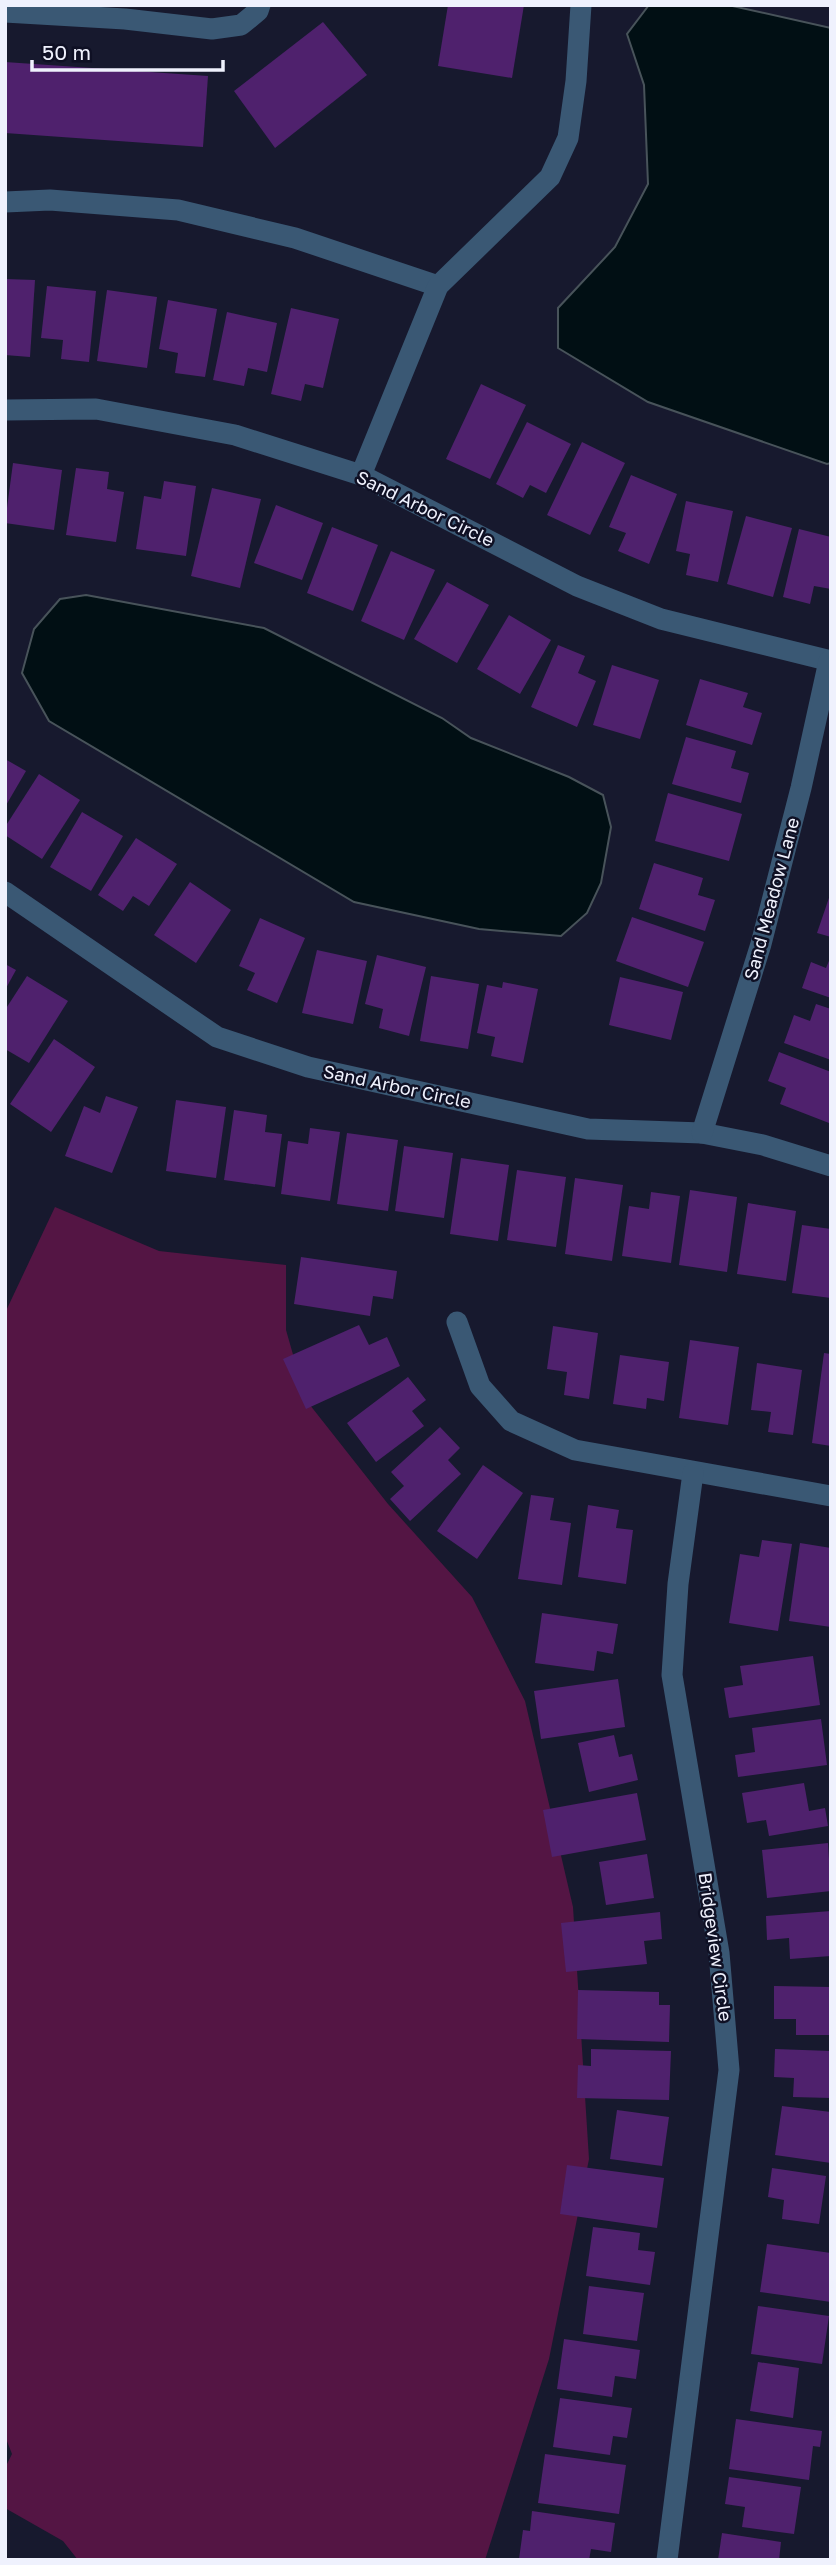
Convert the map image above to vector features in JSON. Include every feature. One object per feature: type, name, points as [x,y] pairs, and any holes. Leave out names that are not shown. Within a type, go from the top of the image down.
[{"type":"street","points":[[5,12],[125,19],[212,29],[241,25],[258,11],[260,5]]},
{"type":"street","points":[[361,475],[438,286],[550,177],[568,138],[576,81],[581,5]]},
{"type":"street","points":[[5,202],[50,200],[178,210],[295,238],[438,286]]},
{"type":"street","name":"Sand Arbor Circle","points":[[5,410],[96,409],[235,435],[361,475],[577,586],[661,620],[830,661]]},
{"type":"street","name":"Sand Meadow Lane","points":[[702,1133],[761,944],[830,661]]},
{"type":"street","name":"Sand Arbor Circle","points":[[5,892],[217,1037],[308,1068],[588,1129],[702,1133],[763,1146],[831,1166]]},
{"type":"street","points":[[457,1322],[480,1386],[511,1421],[575,1450],[831,1496]]},
{"type":"street","name":"Bridgeview Circle","points":[[667,2560],[729,2070],[719,1952],[672,1675],[678,1584],[693,1473]]},
{"type":"shaded area","points":[[649,5],[728,5],[831,28],[831,463],[827,464],[648,402],[558,348],[558,308],[615,247],[648,184],[644,85],[627,34]]},
{"type":"shaded area","points":[[86,595],[264,628],[442,718],[471,738],[569,777],[603,795],[611,827],[601,883],[587,913],[561,936],[479,929],[354,902],[49,721],[22,673],[34,629],[60,599]]},
{"type":"shaded area","points":[[55,1207],[159,1251],[286,1265],[286,1330],[306,1400],[388,1504],[472,1597],[525,1701],[573,1907],[589,2159],[549,2359],[485,2560],[78,2560],[63,2541],[5,2508],[5,2468],[12,2454],[5,2436],[5,1313]]},
{"type":"building","points":[[448,5],[524,5],[512,78],[438,66]]},
{"type":"building","points":[[323,22],[367,75],[275,148],[234,91]]},
{"type":"building","points":[[5,62],[208,76],[203,147],[5,133]]},
{"type":"building","points":[[5,279],[35,280],[30,357],[5,355]]},
{"type":"building","points":[[47,286],[96,291],[89,362],[61,359],[63,340],[41,338]]},
{"type":"building","points":[[107,290],[157,297],[147,368],[97,361]]},
{"type":"building","points":[[168,300],[217,309],[205,377],[175,373],[178,353],[159,349]]},
{"type":"building","points":[[291,308],[339,319],[323,388],[305,384],[301,401],[271,394]]},
{"type":"building","points":[[227,312],[277,323],[267,372],[248,368],[244,386],[213,380]]},
{"type":"building","points":[[481,384],[526,405],[490,479],[446,459]]},
{"type":"building","points":[[527,422],[571,444],[546,493],[530,485],[523,498],[496,484]]},
{"type":"building","points":[[582,442],[625,463],[590,535],[547,515]]},
{"type":"building","points":[[13,463],[62,470],[54,530],[5,523]]},
{"type":"building","points":[[76,468],[109,472],[107,489],[124,492],[116,542],[66,535]]},
{"type":"building","points":[[631,475],[677,494],[649,564],[618,551],[626,533],[609,527]]},
{"type":"building","points":[[164,481],[196,486],[186,556],[136,549],[144,496],[161,499]]},
{"type":"building","points":[[212,488],[261,499],[240,588],[191,576]]},
{"type":"building","points":[[686,501],[733,511],[718,582],[686,575],[690,554],[676,551]]},
{"type":"building","points":[[276,505],[323,523],[302,580],[254,563]]},
{"type":"building","points":[[746,516],[792,528],[773,597],[727,584]]},
{"type":"building","points":[[332,527],[378,545],[353,611],[307,593]]},
{"type":"building","points":[[799,529],[831,537],[831,589],[814,586],[810,604],[783,597]]},
{"type":"building","points":[[391,551],[435,570],[404,640],[361,621]]},
{"type":"building","points":[[447,582],[489,605],[457,663],[414,639]]},
{"type":"building","points":[[509,615],[551,640],[520,694],[477,669]]},
{"type":"building","points":[[558,645],[585,656],[578,673],[596,681],[577,727],[531,707]]},
{"type":"building","points":[[612,665],[659,680],[640,739],[593,725]]},
{"type":"building","points":[[700,679],[748,693],[743,707],[762,713],[752,745],[686,725]]},
{"type":"building","points":[[686,737],[736,751],[731,768],[749,773],[741,803],[672,784]]},
{"type":"building","points":[[5,759],[26,771],[5,807]]},
{"type":"building","points":[[39,774],[80,800],[42,859],[5,835],[5,827]]},
{"type":"building","points":[[668,793],[742,814],[729,861],[655,841]]},
{"type":"building","points":[[82,812],[123,836],[91,891],[50,867]]},
{"type":"building","points":[[136,838],[177,864],[149,906],[133,896],[123,911],[98,895]]},
{"type":"building","points":[[654,863],[703,878],[698,895],[715,900],[705,931],[639,909]]},
{"type":"building","points":[[190,882],[231,910],[196,963],[154,935]]},
{"type":"building","points":[[831,892],[831,937],[817,933]]},
{"type":"building","points":[[632,917],[704,942],[688,987],[616,961]]},
{"type":"building","points":[[260,918],[305,938],[277,1003],[247,990],[255,973],[239,966]]},
{"type":"building","points":[[317,950],[367,961],[353,1024],[302,1013]]},
{"type":"building","points":[[377,955],[426,967],[409,1036],[379,1028],[383,1009],[365,1004]]},
{"type":"building","points":[[831,956],[831,998],[802,988],[811,962],[826,968]]},
{"type":"building","points":[[5,964],[16,970],[5,990]]},
{"type":"building","points":[[27,976],[68,1001],[29,1063],[5,1049],[5,1010]]},
{"type":"building","points":[[431,976],[479,984],[468,1049],[420,1041]]},
{"type":"building","points":[[620,977],[683,992],[671,1040],[609,1025]]},
{"type":"building","points":[[503,982],[538,989],[523,1063],[491,1056],[495,1037],[477,1033],[487,985],[502,988]]},
{"type":"building","points":[[816,1004],[831,1009],[831,1060],[784,1043],[794,1015],[810,1021]]},
{"type":"building","points":[[54,1039],[95,1067],[51,1132],[10,1104]]},
{"type":"building","points":[[779,1052],[831,1072],[829,1123],[780,1104],[786,1088],[768,1081]]},
{"type":"building","points":[[106,1096],[138,1107],[112,1173],[65,1156],[84,1106],[100,1113]]},
{"type":"building","points":[[176,1100],[226,1107],[216,1178],[166,1171]]},
{"type":"building","points":[[234,1110],[267,1115],[265,1132],[282,1134],[275,1187],[224,1180]]},
{"type":"building","points":[[310,1128],[340,1132],[330,1201],[281,1194],[288,1141],[308,1144]]},
{"type":"building","points":[[347,1133],[398,1140],[388,1211],[337,1204]]},
{"type":"building","points":[[404,1146],[453,1153],[444,1218],[395,1211]]},
{"type":"building","points":[[461,1158],[509,1165],[498,1241],[450,1234]]},
{"type":"building","points":[[517,1170],[566,1177],[556,1247],[507,1240]]},
{"type":"building","points":[[575,1178],[623,1185],[612,1261],[565,1254]]},
{"type":"building","points":[[690,1190],[737,1197],[727,1272],[679,1265]]},
{"type":"building","points":[[651,1192],[680,1196],[671,1263],[622,1256],[629,1206],[649,1209]]},
{"type":"building","points":[[748,1203],[796,1211],[786,1281],[737,1274]]},
{"type":"building","points":[[802,1225],[831,1229],[831,1298],[792,1293]]},
{"type":"building","points":[[301,1257],[397,1271],[393,1299],[373,1296],[370,1316],[294,1304]]},
{"type":"building","points":[[359,1325],[369,1345],[387,1337],[400,1366],[306,1409],[283,1359]]},
{"type":"building","points":[[553,1326],[598,1333],[589,1399],[564,1395],[567,1372],[547,1369]]},
{"type":"building","points":[[690,1340],[739,1347],[728,1425],[679,1418]]},
{"type":"building","points":[[824,1353],[831,1354],[831,1446],[812,1443]]},
{"type":"building","points":[[620,1355],[669,1362],[664,1401],[647,1398],[646,1409],[613,1404]]},
{"type":"building","points":[[757,1363],[802,1370],[793,1435],[768,1432],[771,1412],[751,1410]]},
{"type":"building","points":[[408,1377],[426,1400],[412,1411],[424,1426],[376,1462],[347,1423]]},
{"type":"building","points":[[440,1427],[460,1448],[448,1460],[461,1474],[410,1521],[390,1499],[404,1486],[391,1472]]},
{"type":"building","points":[[483,1465],[523,1493],[477,1559],[437,1531]]},
{"type":"building","points":[[531,1495],[554,1498],[550,1520],[571,1523],[562,1585],[518,1579]]},
{"type":"building","points":[[588,1505],[619,1510],[616,1528],[633,1530],[626,1584],[578,1577]]},
{"type":"building","points":[[762,1540],[792,1544],[778,1631],[729,1623],[740,1554],[759,1557]]},
{"type":"building","points":[[800,1543],[831,1548],[831,1627],[789,1621]]},
{"type":"building","points":[[542,1613],[618,1624],[613,1654],[597,1651],[594,1671],[535,1663]]},
{"type":"building","points":[[813,1656],[820,1705],[729,1718],[724,1688],[743,1685],[740,1666]]},
{"type":"building","points":[[618,1679],[625,1727],[541,1739],[534,1691]]},
{"type":"building","points":[[821,1719],[827,1765],[738,1777],[735,1755],[755,1752],[752,1728]]},
{"type":"building","points":[[614,1735],[619,1757],[632,1754],[638,1780],[589,1792],[578,1743]]},
{"type":"building","points":[[804,1783],[809,1811],[825,1808],[828,1826],[769,1836],[766,1820],[747,1823],[742,1793]]},
{"type":"building","points":[[637,1793],[646,1840],[552,1857],[543,1810]]},
{"type":"building","points":[[828,1843],[831,1891],[767,1898],[762,1850]]},
{"type":"building","points":[[647,1854],[654,1898],[606,1905],[599,1862]]},
{"type":"building","points":[[831,1911],[831,1956],[790,1959],[789,1938],[767,1940],[766,1916]]},
{"type":"building","points":[[660,1912],[662,1939],[644,1941],[647,1964],[566,1972],[561,1923]]},
{"type":"building","points":[[774,1986],[831,1987],[831,2035],[796,2035],[796,2019],[774,2019]]},
{"type":"building","points":[[578,1990],[659,1992],[659,2005],[670,2005],[669,2042],[577,2039]]},
{"type":"building","points":[[591,2049],[671,2051],[669,2100],[577,2098],[578,2065],[591,2066]]},
{"type":"building","points":[[775,2049],[831,2051],[831,2098],[793,2097],[794,2078],[774,2077]]},
{"type":"building","points":[[782,2106],[831,2112],[831,2163],[775,2155]]},
{"type":"building","points":[[617,2110],[669,2117],[662,2166],[610,2159]]},
{"type":"building","points":[[567,2165],[664,2178],[657,2228],[560,2214]]},
{"type":"building","points":[[772,2168],[826,2176],[819,2224],[782,2219],[784,2200],[768,2197]]},
{"type":"building","points":[[593,2227],[640,2233],[638,2250],[655,2252],[650,2285],[586,2276]]},
{"type":"building","points":[[767,2244],[831,2253],[831,2302],[760,2292]]},
{"type":"building","points":[[589,2286],[644,2293],[637,2341],[583,2334]]},
{"type":"building","points":[[758,2306],[829,2316],[822,2364],[751,2354]]},
{"type":"building","points":[[564,2339],[640,2350],[636,2379],[615,2376],[612,2397],[557,2389]]},
{"type":"building","points":[[758,2362],[799,2368],[793,2418],[750,2411]]},
{"type":"building","points":[[560,2398],[632,2408],[627,2438],[613,2436],[610,2455],[553,2447]]},
{"type":"building","points":[[736,2419],[822,2431],[820,2447],[813,2446],[809,2480],[729,2469]]},
{"type":"building","points":[[545,2454],[626,2465],[619,2514],[538,2503]]},
{"type":"building","points":[[729,2477],[801,2487],[794,2534],[742,2527],[745,2507],[725,2504]]},
{"type":"building","points":[[532,2511],[615,2523],[611,2552],[591,2549],[589,2560],[519,2559],[523,2530],[530,2531]]},
{"type":"building","points":[[722,2533],[781,2542],[779,2560],[718,2560]]}]
